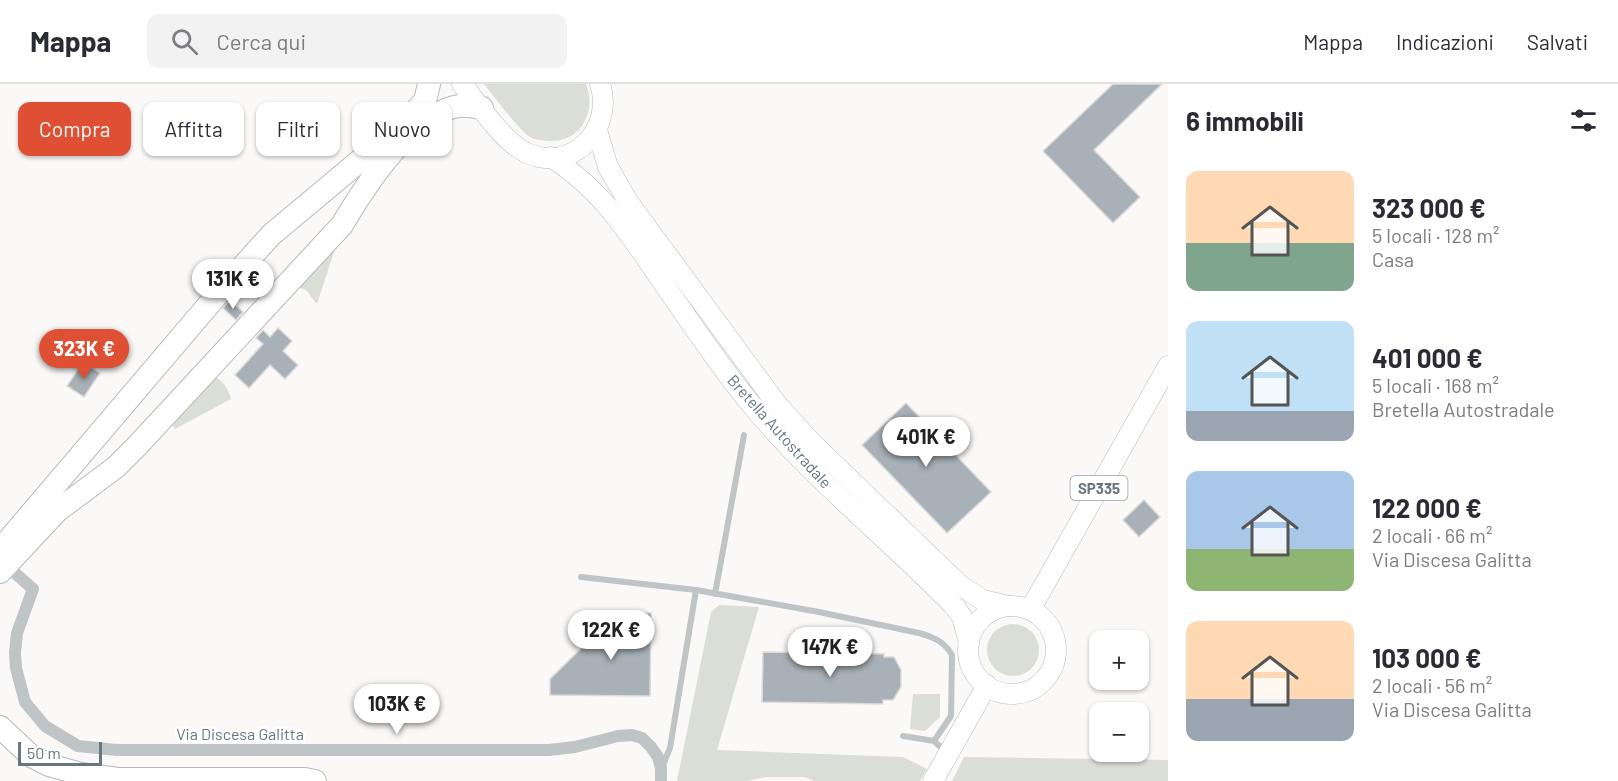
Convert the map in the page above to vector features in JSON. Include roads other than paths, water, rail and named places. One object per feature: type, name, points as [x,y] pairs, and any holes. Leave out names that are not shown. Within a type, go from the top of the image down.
[{"type":"highway","points":[[3,568],[217,295],[271,235],[399,128],[425,101],[429,84]]},
{"type":"highway","points":[[3,568],[57,512],[116,467],[137,446],[342,225],[365,186],[386,159],[427,120],[441,111],[461,106],[482,108]]},
{"type":"highway","points":[[0,726],[31,756],[50,765],[81,774],[118,779],[305,779],[315,781]]},
{"type":"main road","points":[[462,84],[509,141],[524,152],[542,158],[561,157],[576,151],[588,142],[603,116],[604,101],[600,84]]},
{"type":"main road","name":"Bretella Autostradale","points":[[597,130],[609,167],[629,203],[776,403],[810,441],[961,586],[983,600],[1009,606]]},
{"type":"main road","name":"Bretella Autostradale","points":[[551,157],[573,171],[615,213],[715,357],[750,403],[808,467],[955,607],[962,617],[969,643]]},
{"type":"main road","name":"SP335","points":[[1030,610],[1168,366]]},
{"type":"main road","points":[[1009,606],[1030,610],[1046,623],[1055,641],[1054,662],[1050,672],[1036,687],[1016,693],[996,691],[974,671],[969,653],[972,634],[982,618],[999,608],[1009,606]]},
{"type":"main road","points":[[933,781],[941,747],[987,685]]},
{"type":"street","name":"Via Discesa Galitta","points":[[3,568],[33,589],[17,633],[16,668],[25,702],[39,720],[55,734],[78,746],[117,750],[502,751],[575,747],[618,736],[632,735],[642,738],[651,747],[658,757],[661,774]]},
{"type":"lane","points":[[715,594],[744,435]]},
{"type":"lane","points":[[581,577],[696,590],[819,612],[919,633],[942,643],[952,655],[951,716],[941,747],[903,736]]},
{"type":"lane","points":[[661,774],[670,748],[696,590]]}]
